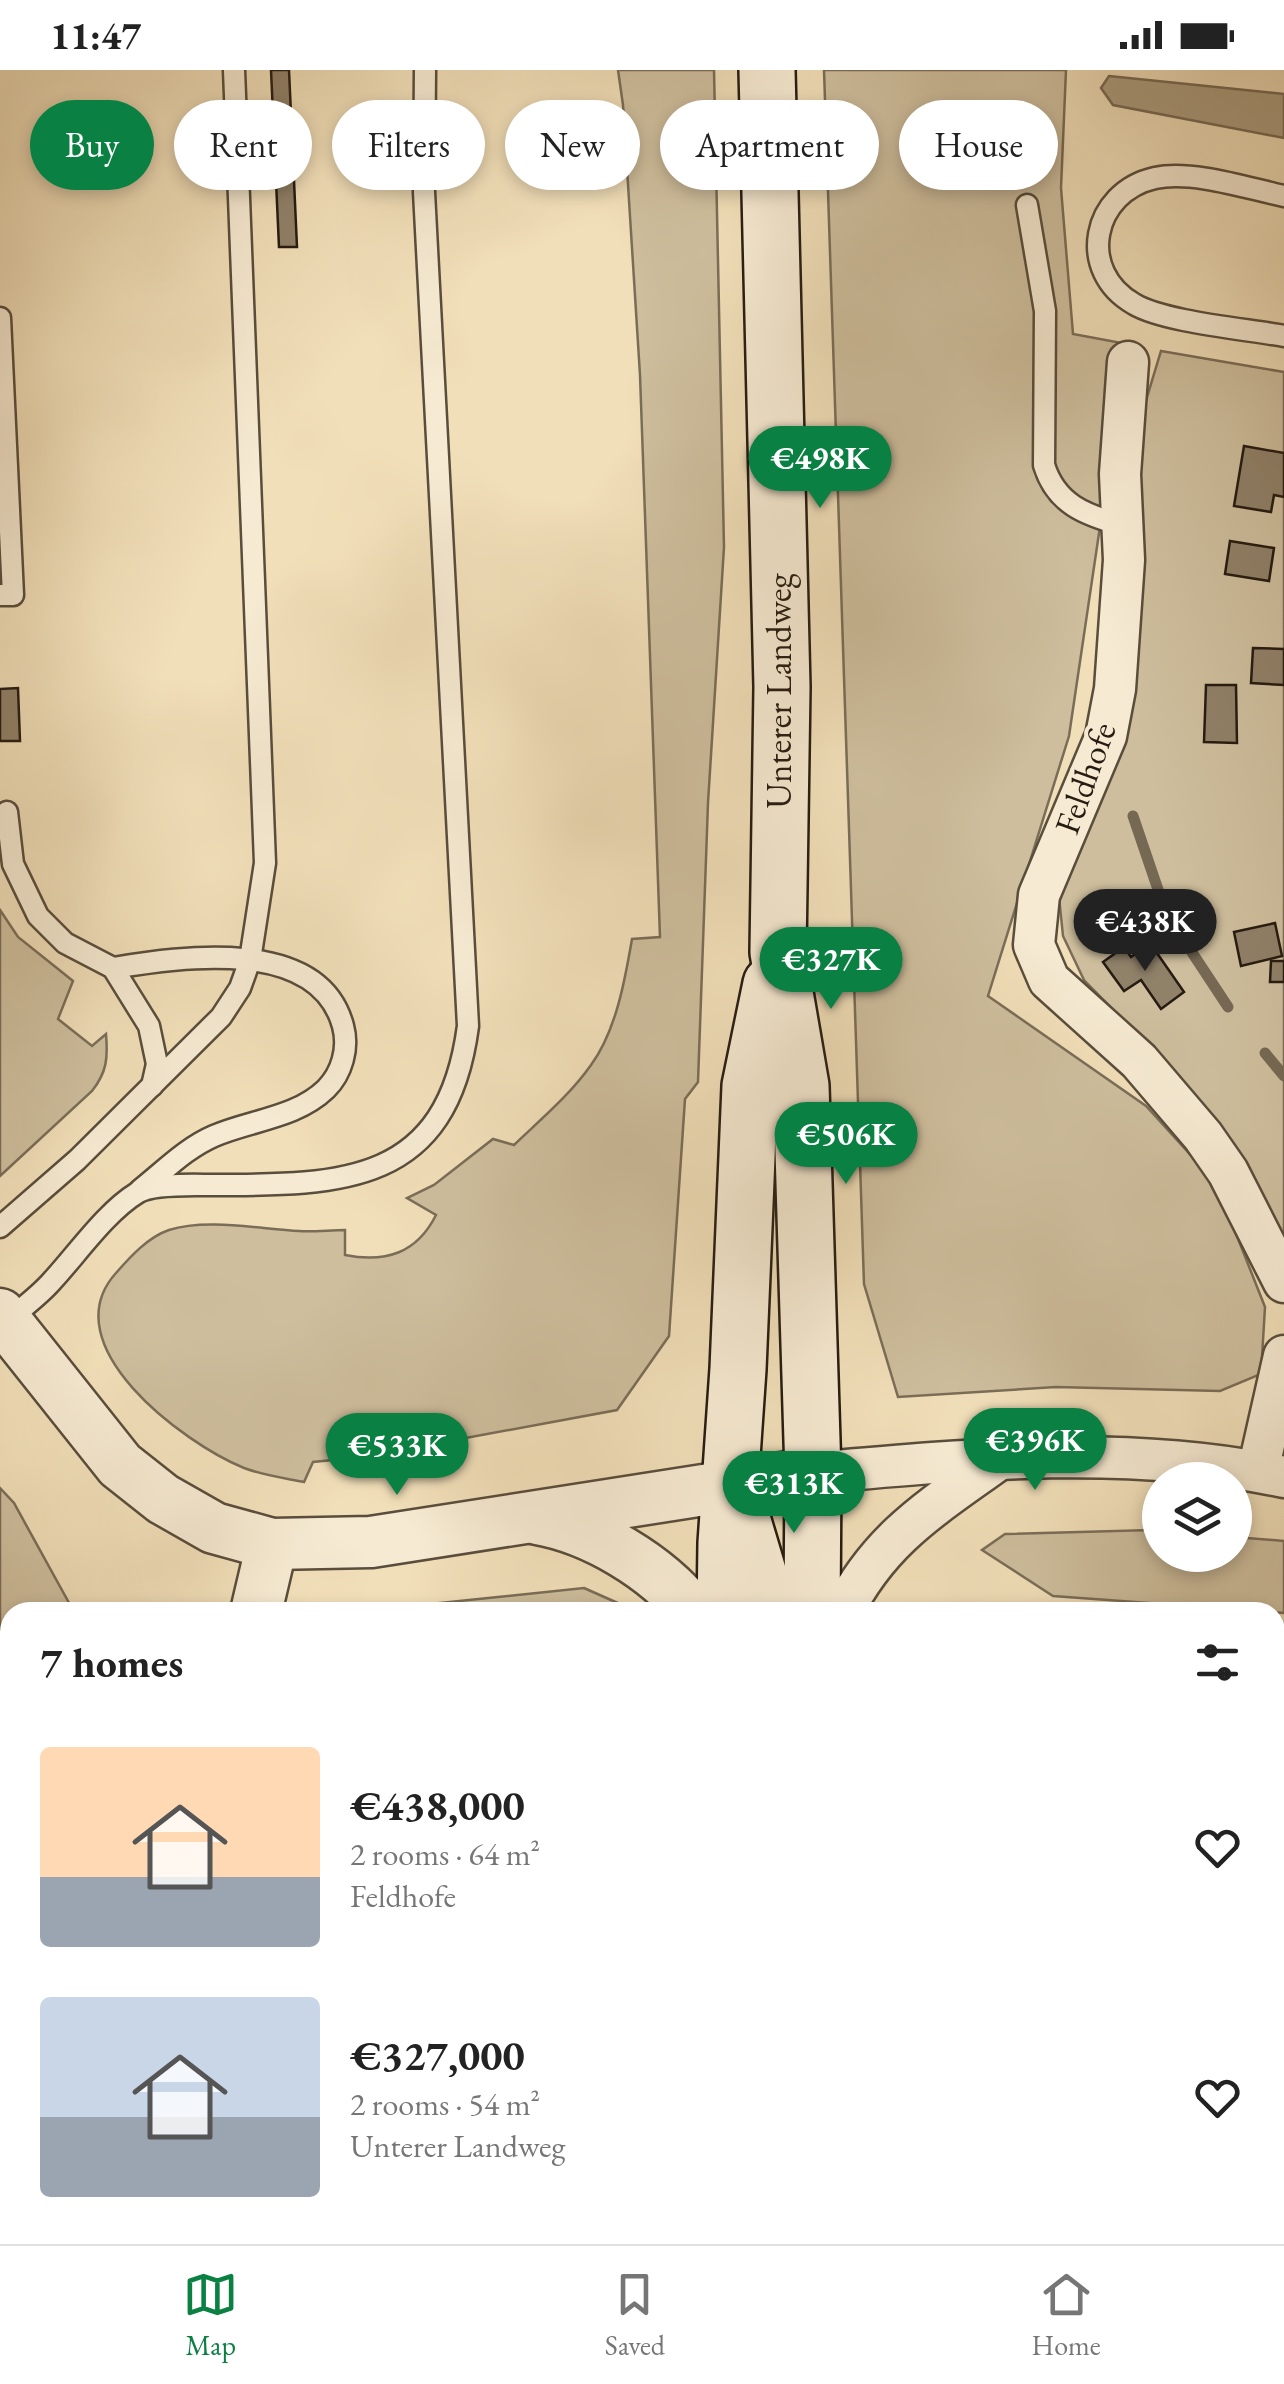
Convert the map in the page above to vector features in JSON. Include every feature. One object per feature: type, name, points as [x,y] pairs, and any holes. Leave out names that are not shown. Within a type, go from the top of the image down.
[{"type":"main road","name":"Unterer Landweg","points":[[767,70],[782,687],[778,952],[801,1086],[813,1473],[812,1602]]},
{"type":"main road","name":"Unterer Landweg","points":[[725,1602],[750,1086],[778,952]]},
{"type":"main road","points":[[730,1484],[752,1543],[767,1602]]},
{"type":"street","name":"Feldhofe","points":[[1128,362],[1120,474],[1122,619],[1115,689],[1106,736],[1040,896],[1034,945],[1049,980],[1139,1061],[1203,1136],[1228,1172],[1284,1282]]},
{"type":"street","points":[[3,1318],[120,1465],[163,1499],[214,1528],[272,1544],[371,1542],[813,1473],[1000,1459],[1158,1460],[1271,1474],[1284,1356]]},
{"type":"street","points":[[849,1602],[859,1580],[880,1553],[932,1507],[1000,1459]]},
{"type":"street","points":[[528,1518],[563,1526],[616,1550],[660,1580],[682,1602]]},
{"type":"street","points":[[258,1602],[272,1544]]},
{"type":"lane","points":[[0,1227],[77,1160],[221,1016],[240,988],[250,960],[265,863],[234,70]]},
{"type":"lane","points":[[139,1191],[184,1185],[285,1187],[340,1180],[370,1171],[406,1152],[427,1132],[446,1101],[464,1056],[468,1026],[424,192],[425,70]]},
{"type":"lane","points":[[1284,196],[1179,176],[1155,178],[1138,184],[1103,216],[1096,254],[1110,281],[1134,304],[1156,313],[1284,336]]},
{"type":"lane","points":[[1026,205],[1045,311],[1044,464],[1049,482],[1073,508],[1122,526]]},
{"type":"lane","points":[[0,318],[13,595],[0,595]]},
{"type":"lane","points":[[7,812],[14,864],[38,916],[65,943],[112,968],[149,1026],[157,1064],[152,1087]]},
{"type":"lane","points":[[3,1318],[48,1285],[84,1243],[192,1147],[311,1102],[330,1086],[342,1064],[346,1045],[342,1024],[325,992],[300,972],[250,960],[156,961],[112,968]]},
{"type":"shaded area","points":[[618,70],[714,70],[715,100],[660,100],[660,190],[717,190],[724,547],[708,803],[698,1082],[685,1099],[669,1336],[617,1410],[363,1457],[313,1462],[304,1482],[258,1473],[189,1437],[133,1388],[112,1360],[100,1330],[100,1301],[116,1273],[154,1237],[199,1225],[345,1230],[345,1255],[360,1257],[387,1256],[410,1246],[436,1215],[407,1198],[434,1185],[493,1139],[514,1145],[564,1097],[591,1065],[607,1037],[623,988],[632,939],[660,937],[640,375],[628,190],[640,190],[640,100],[622,100]]},
{"type":"shaded area","points":[[824,70],[1066,70],[1061,188],[1073,334],[1127,344],[1069,736],[988,996],[1146,1106],[1216,1183],[1265,1307],[1261,1374],[1220,1391],[1056,1387],[898,1397],[864,1284],[828,190],[879,190],[879,100],[825,100]]},
{"type":"shaded area","points":[[1109,76],[1284,94],[1284,138],[1113,105],[1101,88]]},
{"type":"shaded area","points":[[1161,351],[1284,372],[1284,1240],[1239,1152],[1177,1075],[1084,980],[1063,936],[1059,897],[1132,708],[1141,417]]},
{"type":"shaded area","points":[[0,910],[18,937],[73,981],[58,1019],[92,1046],[106,1034],[107,1050],[104,1071],[92,1091],[0,1176]]},
{"type":"shaded area","points":[[0,1488],[14,1503],[68,1602],[0,1602]]},
{"type":"shaded area","points":[[1142,1530],[1142,1572],[1252,1572],[1252,1538],[1284,1541],[1284,1602],[1135,1602],[1053,1596],[982,1550],[1005,1534]]},
{"type":"shaded area","points":[[584,1588],[616,1602],[449,1602]]},
{"type":"building","points":[[271,70],[289,70],[290,100],[272,100]]},
{"type":"building","points":[[276,190],[294,190],[297,247],[279,247]]},
{"type":"building","points":[[1244,446],[1284,453],[1284,497],[1274,495],[1271,512],[1234,506]]},
{"type":"building","points":[[1230,541],[1274,548],[1269,581],[1225,574]]},
{"type":"building","points":[[1253,648],[1284,649],[1284,685],[1251,683]]},
{"type":"building","points":[[1206,685],[1236,685],[1237,743],[1204,742]]},
{"type":"building","points":[[18,688],[20,741],[0,741],[0,689]]},
{"type":"building","points":[[1275,923],[1282,956],[1241,966],[1234,932]]},
{"type":"building","points":[[1150,943],[1184,992],[1161,1009],[1141,980],[1124,991],[1103,962],[1124,947],[1131,957]]},
{"type":"building","points":[[1271,961],[1284,961],[1284,982],[1270,982]]},
{"type":"waterway","points":[[1133,816],[1166,913],[1228,1007]]},
{"type":"waterway","points":[[1265,1053],[1284,1076]]}]
